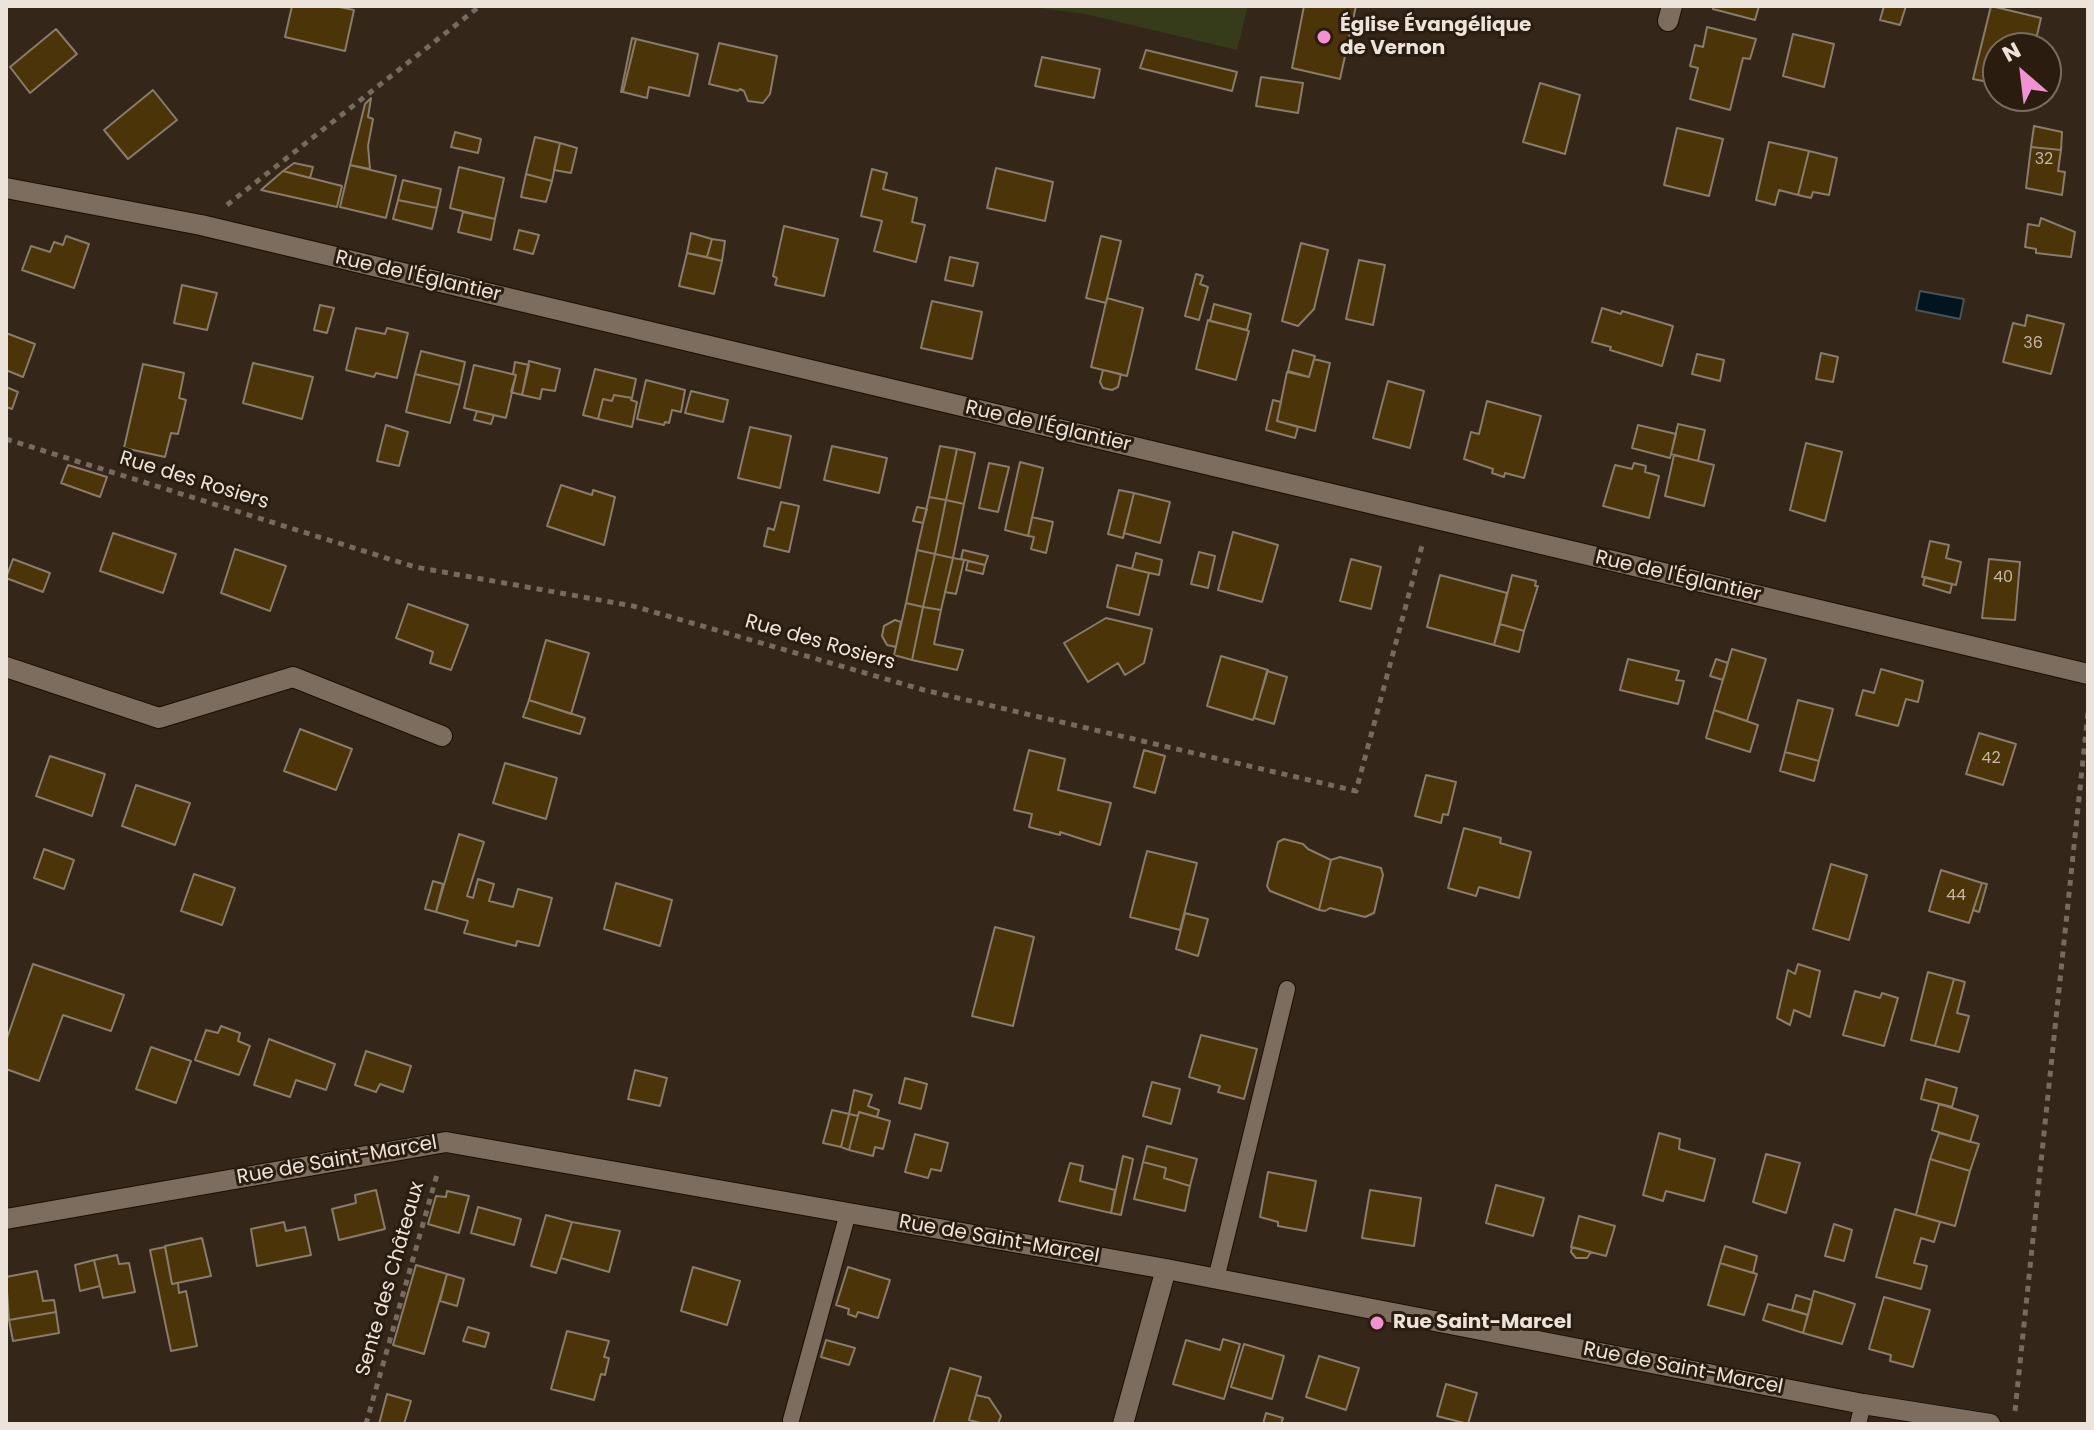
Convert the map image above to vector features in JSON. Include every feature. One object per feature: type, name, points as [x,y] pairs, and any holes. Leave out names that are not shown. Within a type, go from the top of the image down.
[{"type":"street","name":"Rue de l'Églantier","points":[[6,188],[201,225],[2088,674]]},
{"type":"street","points":[[6,667],[159,718],[293,677],[442,736]]},
{"type":"street","name":"Rue de Saint-Marcel","points":[[6,1219],[446,1142],[1166,1269],[1861,1414],[1990,1424]]},
{"type":"street","points":[[1123,1424],[1166,1269]]},
{"type":"lane","points":[[1216,1279],[1287,989]]},
{"type":"lane","points":[[791,1420],[848,1213]]},
{"type":"path","points":[[201,225],[480,6]]},
{"type":"path","name":"Rue des Rosiers","points":[[6,439],[415,567],[633,606],[924,690],[1356,791],[1429,518]]},
{"type":"path","points":[[2014,1424],[2088,712]]},
{"type":"path","name":"Sente des Châteaux","points":[[366,1424],[446,1142]]},
{"type":"green space","points":[[1024,6],[1248,6],[1237,50],[1085,14]]},
{"type":"water","points":[[1920,291],[1964,299],[1960,319],[1916,310]]},
{"type":"building","points":[[292,6],[334,6],[354,10],[345,51],[285,37]]},
{"type":"building","name":"Église Évangélique de Vernon","points":[[1304,6],[1356,6],[1340,79],[1292,68]]},
{"type":"building","points":[[1714,6],[1759,6],[1755,20],[1713,9]]},
{"type":"building","points":[[1884,6],[1906,6],[1900,25],[1880,20]]},
{"type":"building","points":[[1991,6],[2041,18],[2038,32],[1985,32]]},
{"type":"building","points":[[1707,27],[1756,39],[1750,59],[1743,58],[1730,110],[1690,99],[1698,68],[1690,66],[1695,45],[1703,47]]},
{"type":"building","points":[[56,29],[77,54],[30,93],[10,67]]},
{"type":"building","points":[[1793,34],[1834,44],[1824,87],[1783,76]]},
{"type":"building","points":[[632,38],[636,39],[621,92]]},
{"type":"building","points":[[636,39],[698,54],[689,96],[649,87],[647,98],[623,92]]},
{"type":"building","points":[[1982,42],[1982,81],[1973,79]]},
{"type":"building","points":[[719,43],[777,56],[770,94],[763,103],[748,101],[740,89],[709,84]]},
{"type":"building","points":[[1146,50],[1237,72],[1232,91],[1140,68]]},
{"type":"building","points":[[1042,57],[1100,69],[1094,98],[1035,86]]},
{"type":"building","points":[[1261,77],[1303,83],[1298,113],[1256,106]]},
{"type":"building","points":[[1540,83],[1580,95],[1565,154],[1523,142]]},
{"type":"building","points":[[153,90],[177,120],[128,159],[104,130]]},
{"type":"building","points":[[371,98],[368,117],[373,119],[368,146],[370,169],[350,165],[365,104]]},
{"type":"building","points":[[2034,126],[2062,132],[2061,150],[2031,147]]},
{"type":"building","points":[[1677,128],[1723,139],[1709,196],[1664,185]]},
{"type":"building","points":[[455,132],[481,139],[478,153],[451,147]]},
{"type":"building","points":[[535,137],[560,143],[552,181],[526,174]]},
{"type":"building","points":[[1769,142],[1809,151],[1798,195],[1779,190],[1775,205],[1756,200]]},
{"type":"building","points":[[560,143],[577,148],[571,173],[554,170]]},
{"type":"building","points":[[2031,147],[2061,150],[2058,171],[2065,172],[2062,195],[2026,188]]},
{"type":"building","points":[[1809,151],[1837,158],[1829,195],[1813,192],[1811,198],[1798,195]]},
{"type":"building","points":[[294,163],[313,167],[310,178],[283,171]]},
{"type":"building","points":[[350,165],[396,176],[386,218],[340,207]]},
{"type":"building","points":[[459,167],[504,178],[495,219],[450,208]]},
{"type":"building","points":[[996,168],[1053,182],[1045,221],[987,208]]},
{"type":"building","points":[[872,169],[887,173],[883,189],[917,198],[912,222],[925,225],[916,262],[874,251],[882,221],[861,216]]},
{"type":"building","points":[[283,171],[342,186],[337,207],[261,190]]},
{"type":"building","points":[[526,174],[552,181],[546,202],[521,197]]},
{"type":"building","points":[[403,180],[441,189],[437,208],[398,200]]},
{"type":"building","points":[[398,200],[437,208],[432,229],[393,219]]},
{"type":"building","points":[[463,212],[495,219],[491,240],[458,232]]},
{"type":"building","points":[[2041,218],[2075,232],[2071,257],[2036,253],[2036,249],[2025,247],[2028,224],[2039,226]]},
{"type":"building","points":[[784,226],[838,239],[824,296],[775,285],[777,278],[773,276]]},
{"type":"building","points":[[519,230],[539,235],[533,254],[514,249]]},
{"type":"building","points":[[691,233],[712,239],[707,257],[687,253]]},
{"type":"building","points":[[66,236],[89,244],[74,288],[22,270],[31,246],[50,252],[54,242],[63,245]]},
{"type":"building","points":[[1101,236],[1121,241],[1106,303],[1086,298]]},
{"type":"building","points":[[712,239],[725,241],[722,261],[707,257]]},
{"type":"building","points":[[1301,243],[1328,250],[1314,309],[1298,326],[1282,321]]},
{"type":"building","points":[[687,253],[722,261],[714,294],[679,286]]},
{"type":"building","points":[[950,257],[978,263],[973,286],[945,280]]},
{"type":"building","points":[[1359,260],[1385,265],[1373,325],[1346,319]]},
{"type":"building","points":[[1196,274],[1203,276],[1200,284],[1208,287],[1199,320],[1185,316]]},
{"type":"building","points":[[182,285],[217,293],[207,330],[174,323]]},
{"type":"building","points":[[1107,298],[1143,308],[1127,376],[1091,367]]},
{"type":"building","points":[[932,301],[982,312],[972,359],[921,348]]},
{"type":"building","points":[[1214,304],[1251,314],[1247,330],[1210,321]]},
{"type":"building","points":[[320,305],[334,308],[327,333],[314,330]]},
{"type":"building","points":[[1602,308],[1673,326],[1662,366],[1592,342]]},
{"type":"building","points":[[2027,315],[2064,324],[2051,374],[2003,362],[2013,323],[2025,326]]},
{"type":"building","points":[[1208,320],[1249,331],[1236,380],[1196,369]]},
{"type":"building","points":[[356,328],[385,334],[387,328],[408,333],[397,378],[376,373],[374,377],[346,370]]},
{"type":"building","points":[[6,333],[35,344],[23,377],[6,370]]},
{"type":"building","points":[[1293,350],[1315,356],[1309,377],[1288,371]]},
{"type":"building","points":[[421,351],[465,362],[460,385],[415,374]]},
{"type":"building","points":[[1821,353],[1838,357],[1833,382],[1816,379]]},
{"type":"building","points":[[1697,354],[1724,360],[1720,381],[1692,374]]},
{"type":"building","points":[[1314,359],[1330,363],[1315,431],[1277,421],[1287,372],[1309,377]]},
{"type":"building","points":[[529,361],[560,369],[555,391],[542,389],[540,399],[522,395]]},
{"type":"building","points":[[515,362],[529,365],[522,395],[511,392],[516,375],[513,374]]},
{"type":"building","points":[[253,363],[313,377],[302,419],[243,403]]},
{"type":"building","points":[[143,364],[184,373],[179,398],[186,400],[178,434],[171,433],[165,457],[124,448]]},
{"type":"building","points":[[474,365],[516,375],[506,418],[464,408]]},
{"type":"building","points":[[595,369],[636,379],[632,398],[614,395],[612,401],[603,399],[598,419],[583,415]]},
{"type":"building","points":[[1103,370],[1121,374],[1118,387],[1112,390],[1103,388],[1100,382]]},
{"type":"building","points":[[415,374],[460,385],[450,423],[406,412]]},
{"type":"building","points":[[646,380],[685,390],[681,412],[672,410],[669,423],[665,422],[664,425],[637,419]]},
{"type":"building","points":[[1388,381],[1424,391],[1410,448],[1373,438]]},
{"type":"building","points":[[6,387],[18,392],[12,409],[6,407]]},
{"type":"building","points":[[691,391],[728,400],[723,422],[685,413]]},
{"type":"building","points":[[614,395],[637,402],[632,427],[598,419],[603,399],[612,401]]},
{"type":"building","points":[[1273,400],[1281,402],[1277,421],[1298,427],[1295,438],[1266,430]]},
{"type":"building","points":[[1487,401],[1541,416],[1524,478],[1505,473],[1504,477],[1492,473],[1493,469],[1464,459],[1471,432],[1479,434]]},
{"type":"building","points":[[477,411],[494,415],[491,424],[474,420]]},
{"type":"building","points":[[1678,424],[1705,430],[1698,461],[1671,454]]},
{"type":"building","points":[[386,425],[408,432],[399,466],[377,461]]},
{"type":"building","points":[[1638,425],[1676,434],[1670,458],[1632,448]]},
{"type":"building","points":[[750,427],[791,436],[780,488],[738,478]]},
{"type":"building","points":[[1806,443],[1842,452],[1825,521],[1790,510]]},
{"type":"building","points":[[832,446],[887,458],[879,493],[824,480]]},
{"type":"building","points":[[940,446],[957,449],[946,500],[929,497]]},
{"type":"building","points":[[957,449],[975,453],[964,504],[946,500]]},
{"type":"building","points":[[1674,455],[1714,465],[1704,506],[1665,496]]},
{"type":"building","points":[[1020,462],[1043,468],[1028,536],[1005,530]]},
{"type":"building","points":[[989,463],[1009,467],[998,512],[979,508]]},
{"type":"building","points":[[1634,463],[1646,466],[1645,472],[1659,476],[1649,518],[1603,506],[1615,465],[1632,469]]},
{"type":"building","points":[[68,465],[107,477],[100,497],[61,483]]},
{"type":"building","points":[[561,485],[592,495],[593,490],[615,497],[604,545],[547,526]]},
{"type":"building","points":[[1119,490],[1134,493],[1123,538],[1108,534]]},
{"type":"building","points":[[1134,493],[1170,502],[1160,543],[1124,533]]},
{"type":"building","points":[[929,497],[946,500],[935,554],[917,550]]},
{"type":"building","points":[[946,500],[964,504],[953,558],[935,554]]},
{"type":"building","points":[[781,502],[799,506],[789,552],[764,546],[768,528],[774,530]]},
{"type":"building","points":[[917,507],[927,509],[923,523],[913,521]]},
{"type":"building","points":[[1032,517],[1053,522],[1046,553],[1031,549],[1034,537],[1028,536]]},
{"type":"building","points":[[1233,532],[1278,545],[1262,602],[1218,590]]},
{"type":"building","points":[[113,533],[176,554],[163,593],[100,571]]},
{"type":"building","points":[[1930,541],[1949,545],[1946,558],[1961,562],[1956,585],[1922,577]]},
{"type":"building","points":[[235,549],[286,566],[270,611],[221,593]]},
{"type":"building","points":[[917,550],[935,554],[923,607],[906,603]]},
{"type":"building","points":[[963,550],[988,556],[985,565],[961,559]]},
{"type":"building","points":[[1199,552],[1215,556],[1208,588],[1191,584]]},
{"type":"building","points":[[1136,553],[1162,560],[1159,575],[1132,569]]},
{"type":"building","points":[[935,554],[953,558],[941,610],[923,607]]},
{"type":"building","points":[[953,558],[964,560],[956,594],[945,592]]},
{"type":"building","points":[[13,559],[50,573],[43,592],[6,578]]},
{"type":"building","points":[[1351,559],[1381,567],[1371,609],[1340,601]]},
{"type":"building","points":[[1989,559],[2020,562],[2015,620],[1982,618]]},
{"type":"building","points":[[968,561],[985,565],[983,574],[966,570]]},
{"type":"building","points":[[1117,565],[1149,573],[1139,615],[1107,607]]},
{"type":"building","points":[[1440,575],[1507,593],[1494,645],[1427,627]]},
{"type":"building","points":[[1512,575],[1536,581],[1535,586],[1538,586],[1524,631],[1500,624]]},
{"type":"building","points":[[1925,577],[1952,584],[1950,593],[1923,585]]},
{"type":"building","points":[[906,603],[923,607],[912,660],[894,655]]},
{"type":"building","points":[[408,604],[468,625],[451,670],[430,663],[433,652],[396,638]]},
{"type":"building","points":[[923,607],[941,610],[934,644],[963,650],[957,670],[912,660]]},
{"type":"building","points":[[1106,618],[1152,629],[1144,663],[1125,675],[1118,663],[1088,682],[1064,643]]},
{"type":"building","points":[[895,620],[901,622],[896,647],[887,645],[882,636],[884,626]]},
{"type":"building","points":[[1500,624],[1524,631],[1519,652],[1494,645]]},
{"type":"building","points":[[546,640],[589,653],[571,714],[529,700]]},
{"type":"building","points":[[1732,649],[1766,659],[1747,721],[1714,710]]},
{"type":"building","points":[[1221,656],[1268,670],[1253,720],[1207,706]]},
{"type":"building","points":[[1628,659],[1679,671],[1676,680],[1684,681],[1678,704],[1620,690]]},
{"type":"building","points":[[1716,659],[1728,663],[1723,680],[1710,676]]},
{"type":"building","points":[[1881,669],[1923,681],[1918,702],[1906,699],[1898,726],[1856,715],[1863,690],[1874,693]]},
{"type":"building","points":[[1267,671],[1287,677],[1274,724],[1254,718]]},
{"type":"building","points":[[529,700],[585,718],[580,734],[523,717]]},
{"type":"building","points":[[1798,700],[1833,709],[1819,761],[1785,752]]},
{"type":"building","points":[[1714,710],[1758,725],[1750,752],[1706,738]]},
{"type":"building","points":[[300,729],[352,749],[336,790],[284,771]]},
{"type":"building","points":[[1979,733],[2016,744],[2003,785],[1966,774]]},
{"type":"building","points":[[1029,750],[1065,759],[1058,790],[1111,803],[1100,845],[1060,832],[1060,835],[1029,827],[1032,814],[1014,810]]},
{"type":"building","points":[[1144,750],[1165,756],[1155,793],[1134,787]]},
{"type":"building","points":[[1785,752],[1819,761],[1814,781],[1780,771]]},
{"type":"building","points":[[50,756],[105,774],[92,816],[36,796]]},
{"type":"building","points":[[505,763],[557,778],[546,819],[493,803]]},
{"type":"building","points":[[1426,775],[1456,782],[1448,815],[1443,814],[1441,823],[1415,816]]},
{"type":"building","points":[[136,785],[190,803],[175,845],[122,826]]},
{"type":"building","points":[[1464,828],[1501,838],[1500,843],[1531,852],[1519,898],[1479,887],[1476,896],[1448,888]]},
{"type":"building","points":[[459,834],[484,842],[467,896],[473,898],[478,879],[494,884],[489,901],[513,907],[518,889],[552,898],[539,946],[517,941],[516,946],[464,933],[468,921],[436,912]]},
{"type":"building","points":[[1284,839],[1303,844],[1331,860],[1319,910],[1270,891],[1267,886],[1278,842]]},
{"type":"building","points":[[44,849],[74,860],[64,889],[34,878]]},
{"type":"building","points":[[1147,851],[1197,863],[1180,930],[1130,917]]},
{"type":"building","points":[[1340,857],[1381,868],[1383,875],[1374,913],[1365,917],[1330,908],[1319,910],[1331,860]]},
{"type":"building","points":[[1831,864],[1867,875],[1849,940],[1813,929]]},
{"type":"building","points":[[1941,870],[1982,883],[1969,923],[1929,911]]},
{"type":"building","points":[[194,874],[235,888],[222,925],[181,911]]},
{"type":"building","points":[[433,881],[443,884],[436,912],[425,909]]},
{"type":"building","points":[[616,883],[672,900],[660,946],[604,929]]},
{"type":"building","points":[[1982,883],[1987,884],[1979,912],[1973,910]]},
{"type":"building","points":[[1185,913],[1208,919],[1198,956],[1176,949]]},
{"type":"building","points":[[995,927],[1034,937],[1013,1026],[972,1016]]},
{"type":"building","points":[[33,964],[124,995],[111,1031],[63,1015],[39,1081],[6,1069],[6,1041]]},
{"type":"building","points":[[1798,964],[1820,971],[1810,1017],[1794,1010],[1790,1025],[1777,1018],[1788,970],[1795,974]]},
{"type":"building","points":[[1928,972],[1954,979],[1935,1046],[1911,1040]]},
{"type":"building","points":[[1954,979],[1965,982],[1957,1013],[1969,1016],[1959,1052],[1935,1046]]},
{"type":"building","points":[[1855,991],[1880,998],[1882,993],[1898,998],[1884,1046],[1843,1035]]},
{"type":"building","points":[[221,1026],[240,1033],[238,1041],[250,1046],[239,1075],[195,1060],[206,1030],[218,1033]]},
{"type":"building","points":[[1201,1035],[1257,1049],[1244,1099],[1218,1092],[1220,1086],[1189,1077]]},
{"type":"building","points":[[269,1039],[335,1064],[326,1090],[296,1080],[290,1097],[254,1085]]},
{"type":"building","points":[[151,1047],[191,1061],[176,1103],[136,1089]]},
{"type":"building","points":[[366,1051],[411,1066],[403,1092],[380,1084],[376,1092],[355,1085]]},
{"type":"building","points":[[635,1070],[667,1078],[660,1106],[628,1099]]},
{"type":"building","points":[[905,1078],[927,1084],[921,1109],[899,1103]]},
{"type":"building","points":[[1926,1079],[1957,1088],[1952,1107],[1921,1099]]},
{"type":"building","points":[[1152,1082],[1180,1089],[1171,1124],[1143,1116]]},
{"type":"building","points":[[854,1090],[872,1095],[868,1106],[879,1110],[877,1117],[859,1112],[858,1116],[849,1114]]},
{"type":"building","points":[[1939,1104],[1978,1116],[1970,1142],[1932,1130]]},
{"type":"building","points":[[832,1110],[849,1114],[841,1147],[823,1143]]},
{"type":"building","points":[[859,1112],[890,1121],[883,1149],[875,1147],[873,1156],[849,1150]]},
{"type":"building","points":[[849,1114],[858,1116],[849,1150],[841,1147]]},
{"type":"building","points":[[1659,1133],[1680,1139],[1679,1149],[1715,1159],[1704,1201],[1666,1191],[1663,1201],[1643,1195]]},
{"type":"building","points":[[1939,1133],[1979,1144],[1970,1171],[1930,1159]]},
{"type":"building","points":[[915,1134],[948,1143],[941,1171],[931,1169],[928,1178],[905,1172]]},
{"type":"building","points":[[1147,1146],[1197,1159],[1190,1186],[1164,1178],[1166,1168],[1143,1162]]},
{"type":"building","points":[[1766,1154],[1800,1163],[1786,1213],[1753,1202]]},
{"type":"building","points":[[1123,1156],[1133,1159],[1121,1215],[1111,1213]]},
{"type":"building","points":[[1930,1159],[1970,1171],[1955,1226],[1916,1215]]},
{"type":"building","points":[[1143,1162],[1166,1168],[1164,1178],[1190,1186],[1185,1211],[1134,1199]]},
{"type":"building","points":[[1070,1163],[1083,1166],[1080,1181],[1115,1190],[1111,1213],[1059,1201]]},
{"type":"building","points":[[1268,1172],[1316,1181],[1306,1231],[1278,1226],[1278,1222],[1260,1217]]},
{"type":"building","points":[[1496,1185],[1544,1198],[1533,1236],[1486,1223]]},
{"type":"building","points":[[376,1190],[385,1229],[339,1240],[332,1209],[356,1203],[355,1195]]},
{"type":"building","points":[[1370,1190],[1421,1198],[1414,1246],[1362,1238]]},
{"type":"building","points":[[447,1191],[469,1196],[459,1233],[428,1224],[436,1196],[446,1197]]},
{"type":"building","points":[[478,1207],[521,1219],[514,1245],[471,1233]]},
{"type":"building","points":[[1895,1209],[1940,1222],[1934,1242],[1921,1238],[1914,1263],[1927,1266],[1921,1289],[1876,1277]]},
{"type":"building","points":[[546,1215],[572,1222],[556,1273],[531,1266]]},
{"type":"building","points":[[1579,1216],[1615,1226],[1606,1256],[1571,1247]]},
{"type":"building","points":[[284,1222],[286,1231],[305,1227],[311,1255],[257,1266],[251,1229]]},
{"type":"building","points":[[572,1222],[620,1231],[609,1272],[561,1258]]},
{"type":"building","points":[[1834,1224],[1852,1230],[1844,1261],[1825,1256]]},
{"type":"building","points":[[202,1238],[211,1276],[172,1284],[165,1246]]},
{"type":"building","points":[[1725,1246],[1757,1256],[1753,1273],[1720,1263]]},
{"type":"building","points":[[165,1247],[172,1284],[178,1283],[179,1293],[186,1291],[197,1346],[171,1351],[150,1250]]},
{"type":"building","points":[[1572,1247],[1591,1252],[1587,1258],[1576,1258],[1571,1252]]},
{"type":"building","points":[[117,1255],[119,1264],[129,1263],[135,1292],[103,1298],[94,1260]]},
{"type":"building","points":[[94,1260],[100,1286],[80,1291],[75,1265]]},
{"type":"building","points":[[1720,1263],[1757,1274],[1744,1315],[1708,1305]]},
{"type":"building","points":[[416,1265],[447,1274],[424,1354],[393,1345]]},
{"type":"building","points":[[693,1267],[740,1281],[727,1325],[681,1311]]},
{"type":"building","points":[[848,1267],[890,1280],[878,1318],[858,1312],[856,1317],[848,1314],[849,1309],[836,1305]]},
{"type":"building","points":[[37,1271],[43,1301],[54,1300],[56,1312],[9,1320],[6,1277]]},
{"type":"building","points":[[447,1274],[464,1279],[457,1306],[440,1301]]},
{"type":"building","points":[[1814,1291],[1855,1304],[1842,1344],[1803,1333]]},
{"type":"building","points":[[1796,1295],[1812,1300],[1808,1315],[1792,1310]]},
{"type":"building","points":[[1884,1297],[1930,1310],[1913,1367],[1890,1361],[1891,1355],[1869,1349]]},
{"type":"building","points":[[1768,1304],[1808,1315],[1803,1333],[1763,1320]]},
{"type":"building","points":[[56,1312],[59,1333],[13,1341],[9,1320]]},
{"type":"building","points":[[468,1327],[489,1333],[485,1347],[463,1341]]},
{"type":"building","points":[[567,1331],[609,1341],[604,1357],[609,1358],[605,1375],[601,1374],[594,1400],[551,1389]]},
{"type":"building","points":[[1223,1339],[1240,1344],[1224,1399],[1173,1384],[1186,1340],[1220,1350]]},
{"type":"building","points":[[826,1340],[855,1348],[849,1365],[821,1357]]},
{"type":"building","points":[[1244,1344],[1284,1356],[1272,1399],[1231,1387]]},
{"type":"building","points":[[1319,1356],[1359,1368],[1346,1410],[1306,1397]]},
{"type":"building","points":[[950,1368],[981,1377],[969,1420],[984,1424],[933,1424]]},
{"type":"building","points":[[1446,1384],[1477,1393],[1468,1424],[1437,1416]]},
{"type":"building","points":[[387,1394],[411,1401],[404,1424],[379,1424]]},
{"type":"building","points":[[976,1395],[989,1398],[1001,1416],[998,1424],[969,1420]]},
{"type":"building","points":[[1266,1413],[1283,1418],[1281,1424],[1263,1424]]},
{"type":"place","name":"Église Évangélique de Vernon","points":[[1324,37]]},
{"type":"place","name":"Rue Saint-Marcel","points":[[1377,1323]]}]
